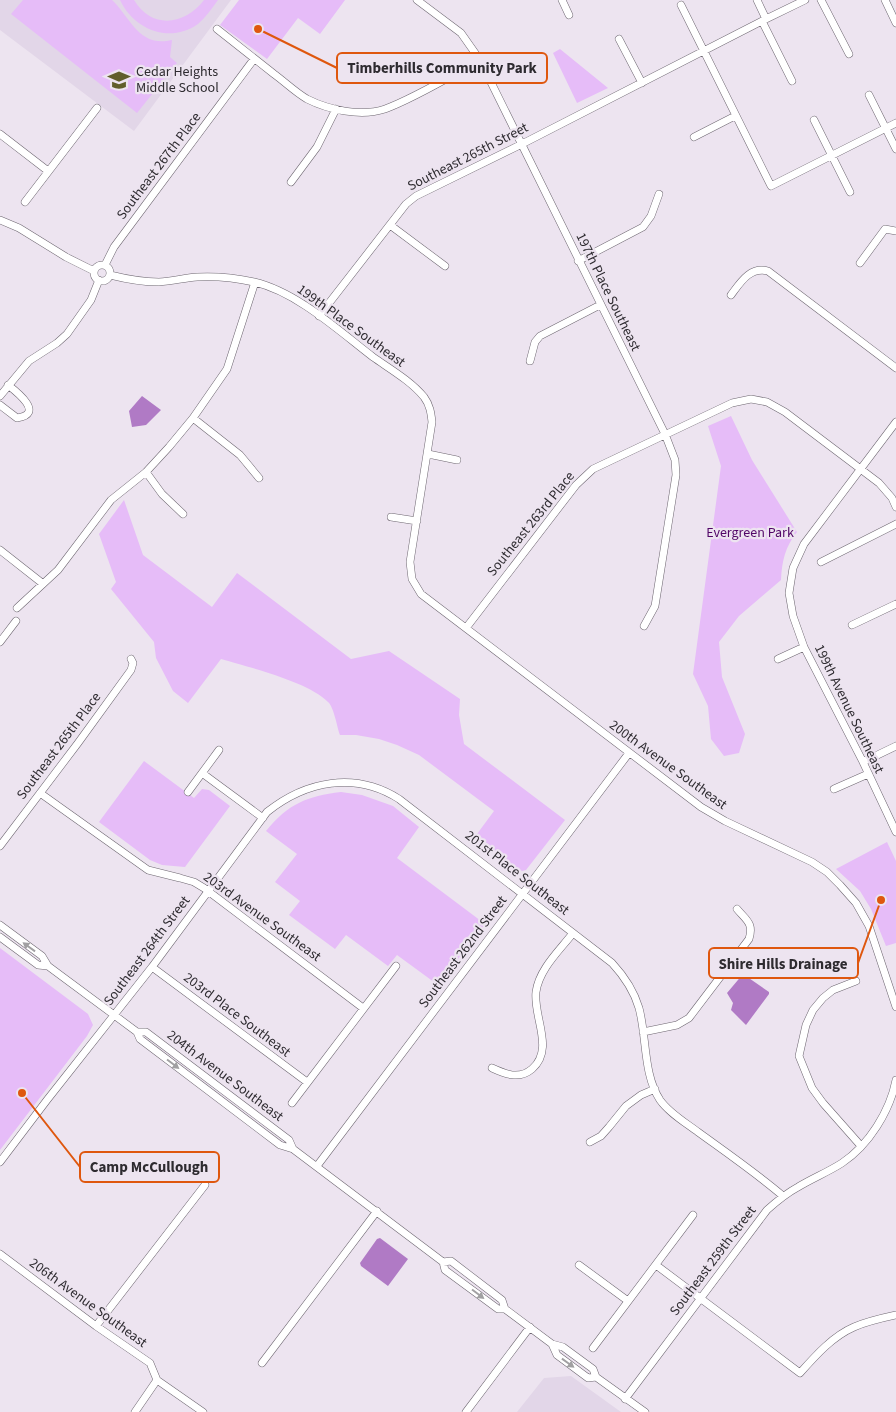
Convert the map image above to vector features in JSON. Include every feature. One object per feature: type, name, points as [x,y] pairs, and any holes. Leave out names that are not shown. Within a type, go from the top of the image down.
[{"type":"street","name":"197th Place Southeast","points":[[417,0],[461,33],[480,60],[665,434],[675,460],[676,476],[655,606],[644,626]]},
{"type":"street","points":[[562,0],[569,15]]},
{"type":"street","points":[[757,0],[764,20],[792,81]]},
{"type":"street","name":"Southeast 265th Street","points":[[319,316],[406,204],[416,196],[805,0]]},
{"type":"street","points":[[821,0],[849,54]]},
{"type":"street","points":[[885,0],[896,23]]},
{"type":"street","points":[[681,5],[771,186],[896,123]]},
{"type":"street","points":[[217,30],[301,95],[336,109],[361,112],[384,109],[402,102],[480,60]]},
{"type":"street","points":[[619,40],[642,83]]},
{"type":"street","name":"Southeast 267th Place","points":[[105,265],[114,247],[254,59]]},
{"type":"street","points":[[869,95],[896,149]]},
{"type":"street","points":[[25,202],[97,108]]},
{"type":"street","points":[[291,182],[317,147],[336,109]]},
{"type":"street","points":[[694,137],[735,116]]},
{"type":"street","points":[[814,120],[850,192]]},
{"type":"street","points":[[0,134],[48,172]]},
{"type":"street","points":[[578,261],[643,227],[659,194]]},
{"type":"street","points":[[0,220],[32,235],[66,258],[94,271]]},
{"type":"street","points":[[390,225],[446,266]]},
{"type":"street","points":[[860,263],[886,229],[896,231]]},
{"type":"street","points":[[105,265],[109,269],[110,275],[106,280],[99,280],[95,277],[94,271],[98,266],[105,265]]},
{"type":"street","points":[[731,295],[750,272],[768,271],[896,368]]},
{"type":"street","name":"199th Place Southeast","points":[[110,275],[141,281],[160,282],[212,277],[255,282],[288,296],[319,316],[424,396],[430,408],[432,422],[410,562],[412,579]]},
{"type":"street","points":[[0,396],[29,361],[57,343],[66,334],[91,300],[99,280]]},
{"type":"street","points":[[18,608],[58,570],[112,500],[146,472],[193,418],[227,369],[255,282]]},
{"type":"street","points":[[530,361],[535,342],[540,336],[600,305]]},
{"type":"street","points":[[0,405],[17,418],[24,416],[27,412],[27,401],[8,385]]},
{"type":"street","name":"Southeast 263rd Place","points":[[466,628],[576,485],[593,469],[732,403],[751,399],[767,402],[785,412],[861,468]]},
{"type":"street","points":[[193,418],[240,455],[259,478]]},
{"type":"street","points":[[896,422],[861,468],[894,497],[896,507]]},
{"type":"street","points":[[428,454],[457,460]]},
{"type":"street","name":"199th Avenue Southeast","points":[[861,468],[804,544],[793,568],[790,593],[793,616],[804,646],[896,832]]},
{"type":"street","points":[[146,472],[162,494],[183,514]]},
{"type":"street","points":[[391,518],[416,521]]},
{"type":"street","points":[[821,562],[896,524]]},
{"type":"street","points":[[0,550],[42,584]]},
{"type":"street","name":"200th Avenue Southeast","points":[[412,579],[416,588],[425,598],[714,816],[812,862],[827,872],[848,893],[863,914],[875,943],[896,1006]]},
{"type":"street","points":[[852,625],[896,604]]},
{"type":"street","points":[[0,642],[16,621]]},
{"type":"street","points":[[778,659],[804,646]]},
{"type":"street","name":"Southeast 265th Place","points":[[0,846],[131,670],[131,659]]},
{"type":"street","points":[[863,762],[896,746]]},
{"type":"street","points":[[188,792],[219,750]]},
{"type":"street","name":"Southeast 262nd Street","points":[[317,1166],[629,753]]},
{"type":"street","points":[[202,773],[263,818]]},
{"type":"street","points":[[834,789],[868,774]]},
{"type":"street","name":"201st Place Southeast","points":[[333,783],[367,786],[392,794],[612,963],[631,988],[639,1008],[650,1075],[661,1101],[671,1111],[783,1196]]},
{"type":"street","name":"Southeast 264th Street","points":[[0,1162],[152,967],[263,818],[278,804],[298,792],[314,786],[333,783]]},
{"type":"street","name":"203rd Avenue Southeast","points":[[40,793],[148,870],[194,882],[208,891],[363,1008]]},
{"type":"street","points":[[643,1032],[677,1025],[693,1013],[749,939],[751,930],[749,924],[737,909]]},
{"type":"street","name":"204th Avenue Southeast","points":[[0,925],[42,956],[48,966],[137,1032],[140,1039],[280,1145],[293,1148],[443,1262],[445,1270],[498,1309],[505,1309],[552,1344],[564,1347],[593,1368],[596,1377],[645,1412]]},
{"type":"street","points":[[492,1068],[508,1075],[517,1076],[529,1072],[540,1059],[543,1042],[536,992],[546,968],[573,933]]},
{"type":"street","name":"204th Avenue Southeast","points":[[0,937],[38,965],[48,966]]},
{"type":"street","points":[[292,1103],[396,966]]},
{"type":"street","name":"203rd Place Southeast","points":[[152,967],[308,1082]]},
{"type":"street","points":[[856,980],[833,990],[813,1010],[806,1025],[799,1056],[812,1088],[861,1146]]},
{"type":"street","points":[[895,1089],[896,1080]]},
{"type":"street","points":[[590,1142],[605,1132],[626,1106],[641,1095],[655,1089]]},
{"type":"street","name":"Southeast 259th Street","points":[[625,1398],[767,1210],[783,1196],[843,1162],[861,1146],[881,1119],[895,1089]]},
{"type":"street","points":[[96,1326],[205,1185]]},
{"type":"street","points":[[262,1363],[377,1212]]},
{"type":"street","points":[[593,1348],[693,1215]]},
{"type":"street","name":"206th Avenue Southeast","points":[[0,1254],[96,1326],[150,1363],[158,1380],[203,1412]]},
{"type":"street","points":[[580,1265],[628,1301]]},
{"type":"street","points":[[656,1265],[800,1372],[818,1353],[852,1327],[896,1315]]},
{"type":"street","points":[[466,1412],[530,1327]]},
{"type":"street","points":[[135,1412],[158,1380]]},
{"type":"shaded area","name":"Cedar Heights Middle School","points":[[0,0],[231,0],[134,131],[0,30]]},
{"type":"shaded area","points":[[142,396],[161,410],[146,425],[132,427],[129,411]]},
{"type":"shaded area","points":[[743,974],[769,992],[746,1025],[731,1010],[733,1003],[727,993]]},
{"type":"shaded area","points":[[380,1238],[408,1259],[388,1286],[361,1266],[360,1263],[377,1239]]},
{"type":"shaded area","points":[[571,1376],[621,1412],[517,1412],[544,1378]]},
{"type":"green space","points":[[23,0],[112,0],[144,36],[151,40],[172,40],[170,57],[177,63],[137,113],[11,14]]},
{"type":"green space","points":[[120,0],[134,0],[141,10],[150,16],[159,20],[169,21],[188,15],[204,0],[218,0],[198,24],[176,33],[165,33],[143,26],[126,10]]},
{"type":"green space","points":[[239,0],[345,0],[320,34],[298,18],[267,59],[220,25]]},
{"type":"green space","points":[[560,49],[608,88],[577,103],[553,53]]},
{"type":"green space","name":"Evergreen Park","points":[[731,416],[752,460],[797,532],[785,554],[781,580],[739,616],[719,642],[722,677],[745,734],[739,753],[724,756],[711,739],[708,706],[693,674],[721,466],[708,426]]},
{"type":"green space","points":[[124,500],[143,555],[212,607],[237,573],[351,659],[389,651],[460,699],[459,715],[464,744],[565,820],[526,870],[522,871],[505,860],[477,834],[494,811],[419,755],[379,739],[356,735],[340,735],[334,713],[328,702],[307,688],[277,676],[221,659],[188,703],[173,691],[156,658],[154,642],[111,589],[116,582],[99,534]]},
{"type":"green space","points":[[144,761],[194,798],[202,789],[209,790],[230,806],[185,867],[162,865],[150,860],[99,822]]},
{"type":"green space","points":[[341,792],[362,795],[393,806],[419,827],[397,858],[485,924],[438,985],[397,955],[388,966],[346,935],[335,949],[289,915],[300,901],[275,882],[297,854],[266,831],[282,814],[299,803],[318,796]]},
{"type":"green space","points":[[887,842],[896,861],[896,943],[886,946],[871,909],[860,891],[836,869]]},
{"type":"green space","points":[[0,948],[88,1014],[93,1025],[87,1036],[0,1150]]},
{"type":"place","name":"Timberhills Community Park","points":[[258,29]]},
{"type":"place","name":"Cedar Heights Middle School","points":[[119,80]]},
{"type":"place","name":"Shire Hills Drainage","points":[[881,900]]},
{"type":"place","name":"Camp McCullough","points":[[22,1093]]}]
